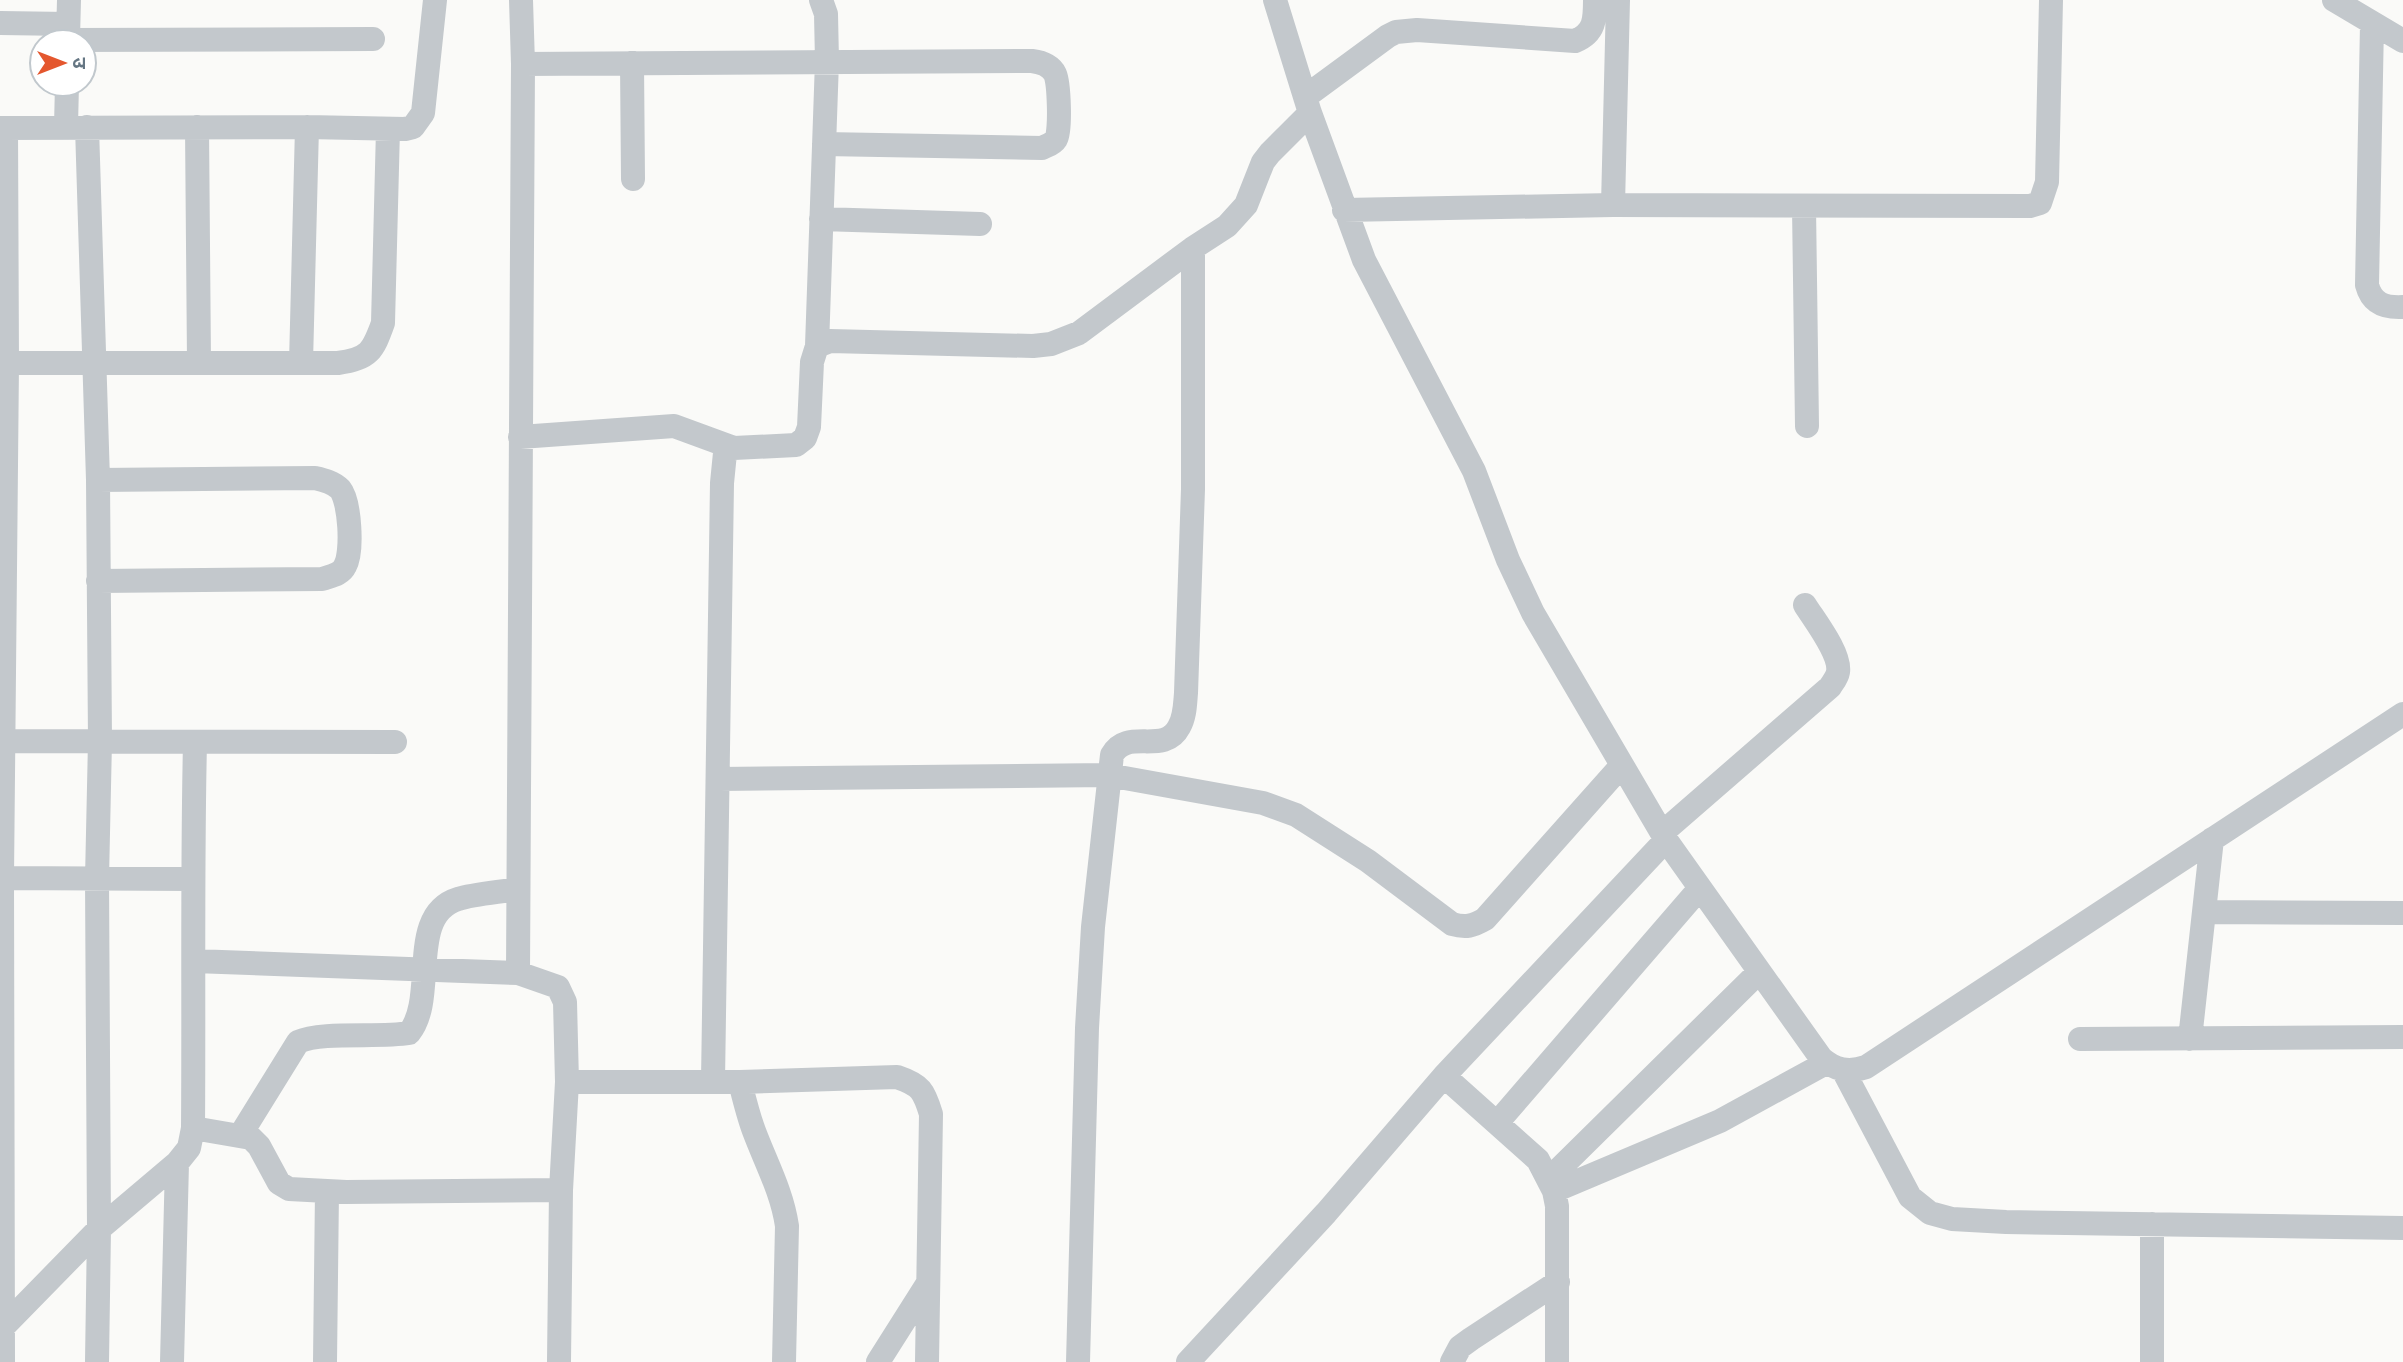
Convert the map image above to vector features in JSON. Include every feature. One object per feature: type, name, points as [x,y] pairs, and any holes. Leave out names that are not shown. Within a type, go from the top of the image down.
[{"type":"street","points":[[3,1362],[1,878],[4,423],[7,363],[3,281],[3,128],[413,127],[423,113],[435,0]]},
{"type":"street","points":[[517,974],[522,0]]},
{"type":"street","points":[[520,437],[674,426],[734,448],[796,445],[805,438],[809,427],[813,362],[817,346],[827,61],[826,14],[821,0]]},
{"type":"street","points":[[1275,0],[1308,105],[1364,260],[1474,471],[1508,560],[1533,612],[1664,837],[1821,1058],[1835,1066],[1854,1071],[1866,1067],[2403,714]]},
{"type":"street","points":[[817,346],[830,341],[1033,346],[1051,344],[1079,333],[1239,215],[1270,153],[1308,105],[1396,32],[1417,30],[1575,41],[1585,37],[1591,29],[1595,20],[1595,0]]},
{"type":"street","points":[[1612,205],[1618,0]]},
{"type":"street","points":[[1344,210],[1612,205],[2029,206],[2039,203],[2047,182],[2051,0]]},
{"type":"street","points":[[2334,0],[2403,41]]},
{"type":"street","points":[[0,23],[373,39]]},
{"type":"street","points":[[2372,24],[2367,285],[2370,296],[2377,303],[2394,308],[2403,307]]},
{"type":"street","points":[[523,64],[1032,61],[1045,63],[1055,74],[1059,133],[1054,142],[1042,148],[824,144]]},
{"type":"street","points":[[632,63],[633,179]]},
{"type":"street","points":[[70,98],[77,127],[98,480],[100,741],[97,879],[97,1362]]},
{"type":"street","points":[[197,127],[200,362]]},
{"type":"street","points":[[301,363],[307,127]]},
{"type":"street","points":[[7,363],[338,363],[359,360],[374,347],[383,323],[388,129]]},
{"type":"street","points":[[1804,206],[1807,426]]},
{"type":"street","points":[[821,219],[979,224]]},
{"type":"street","points":[[1078,1362],[1087,1028],[1093,927],[1108,775],[1112,755],[1119,744],[1126,741],[1164,741],[1172,737],[1183,717],[1186,694],[1193,489],[1193,248]]},
{"type":"street","points":[[713,1081],[722,466],[725,453],[734,448]]},
{"type":"street","points":[[98,480],[315,478],[330,482],[342,491],[348,506],[349,553],[345,567],[336,575],[321,579],[98,580]]},
{"type":"street","points":[[1188,1362],[1326,1213],[1444,1076],[1664,837],[1830,687],[1835,679],[1838,663],[1805,606]]},
{"type":"street","points":[[4,741],[396,742]]},
{"type":"street","points":[[4,1327],[99,1230],[177,1163],[190,1148],[193,1128],[192,879],[195,743]]},
{"type":"street","points":[[719,779],[1108,775],[1263,803],[1296,815],[1368,861],[1452,924],[1464,927],[1485,919],[1622,765]]},
{"type":"street","points":[[2190,1039],[2212,839]]},
{"type":"street","points":[[1,878],[192,879]]},
{"type":"street","points":[[1497,1123],[1700,888]]},
{"type":"street","points":[[241,1134],[298,1042],[313,1037],[390,1036],[409,1033],[416,1025],[421,1010],[429,927],[437,914],[459,898],[517,889]]},
{"type":"street","points":[[2205,912],[2403,913]]},
{"type":"street","points":[[194,961],[517,974],[558,987],[565,1002],[567,1082],[561,1190],[559,1362]]},
{"type":"street","points":[[1552,1185],[1759,972]]},
{"type":"street","points":[[2080,1039],[2403,1037]]},
{"type":"street","points":[[1552,1185],[1720,1121],[1835,1066]]},
{"type":"street","points":[[1835,1066],[1910,1198],[1930,1213],[1952,1219],[2006,1222],[2403,1228]]},
{"type":"street","points":[[1444,1076],[1538,1160],[1552,1185],[1557,1206],[1558,1362]]},
{"type":"street","points":[[567,1082],[740,1082],[897,1077],[911,1082],[924,1092],[931,1114],[927,1362]]},
{"type":"street","points":[[740,1082],[752,1127],[779,1189],[787,1226],[784,1362]]},
{"type":"street","points":[[193,1128],[241,1134],[250,1138],[259,1146],[279,1183],[289,1189],[561,1190]]},
{"type":"street","points":[[172,1362],[177,1163]]},
{"type":"street","points":[[325,1362],[327,1191]]},
{"type":"street","points":[[2152,1224],[2152,1362]]},
{"type":"street","points":[[878,1362],[928,1282]]},
{"type":"street","points":[[1452,1362],[1460,1347],[1558,1282]]}]
